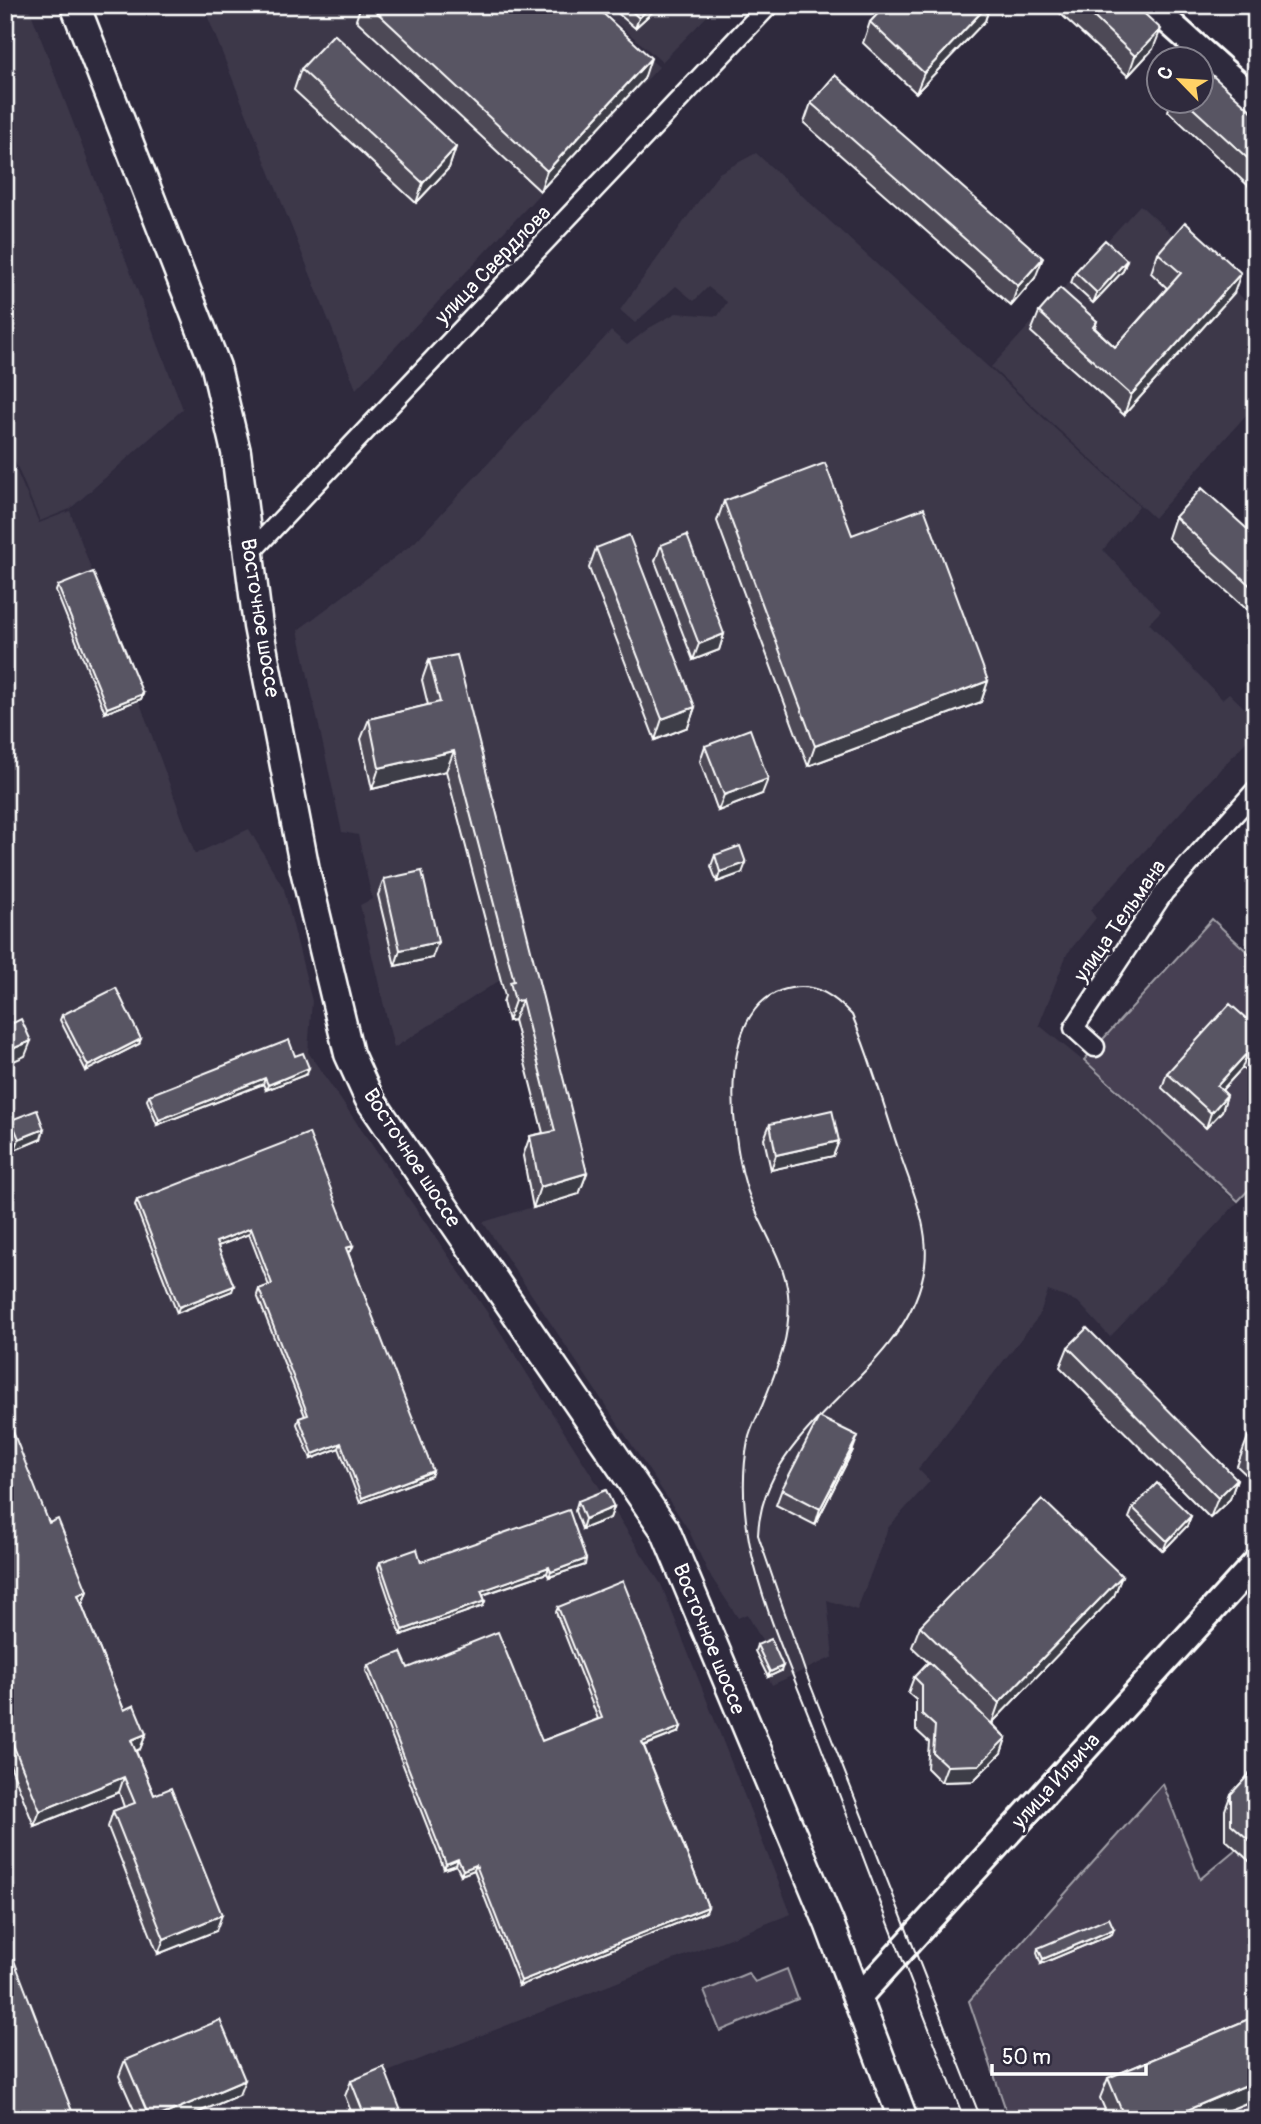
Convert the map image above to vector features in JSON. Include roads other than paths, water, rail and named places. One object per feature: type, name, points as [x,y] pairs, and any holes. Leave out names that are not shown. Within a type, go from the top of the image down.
[{"type":"main road","name":"Восточное шоссе","points":[[75,5],[216,367],[236,452],[258,626],[305,870],[349,1054],[369,1098],[665,1530],[829,1923],[903,2119]]},
{"type":"street","name":"улица Свердлова","points":[[249,554],[769,5]]},
{"type":"street","points":[[1150,5],[1256,100]]},
{"type":"street","name":"улица Тельмана","points":[[1095,1047],[1074,1028],[1164,892],[1256,790]]},
{"type":"street","name":"улица Ильича","points":[[856,2000],[1256,1562]]},
{"type":"tram line","points":[[964,2119],[775,1631],[752,1556],[746,1518],[744,1479],[748,1441],[782,1352],[789,1309],[782,1267],[751,1199],[740,1163],[733,1103],[734,1072],[740,1042],[750,1017],[767,998],[791,988],[809,988],[825,993],[852,1015],[918,1207],[926,1251],[925,1265],[914,1304],[893,1338],[784,1460],[766,1495],[758,1535],[805,1671],[981,2119]]}]
